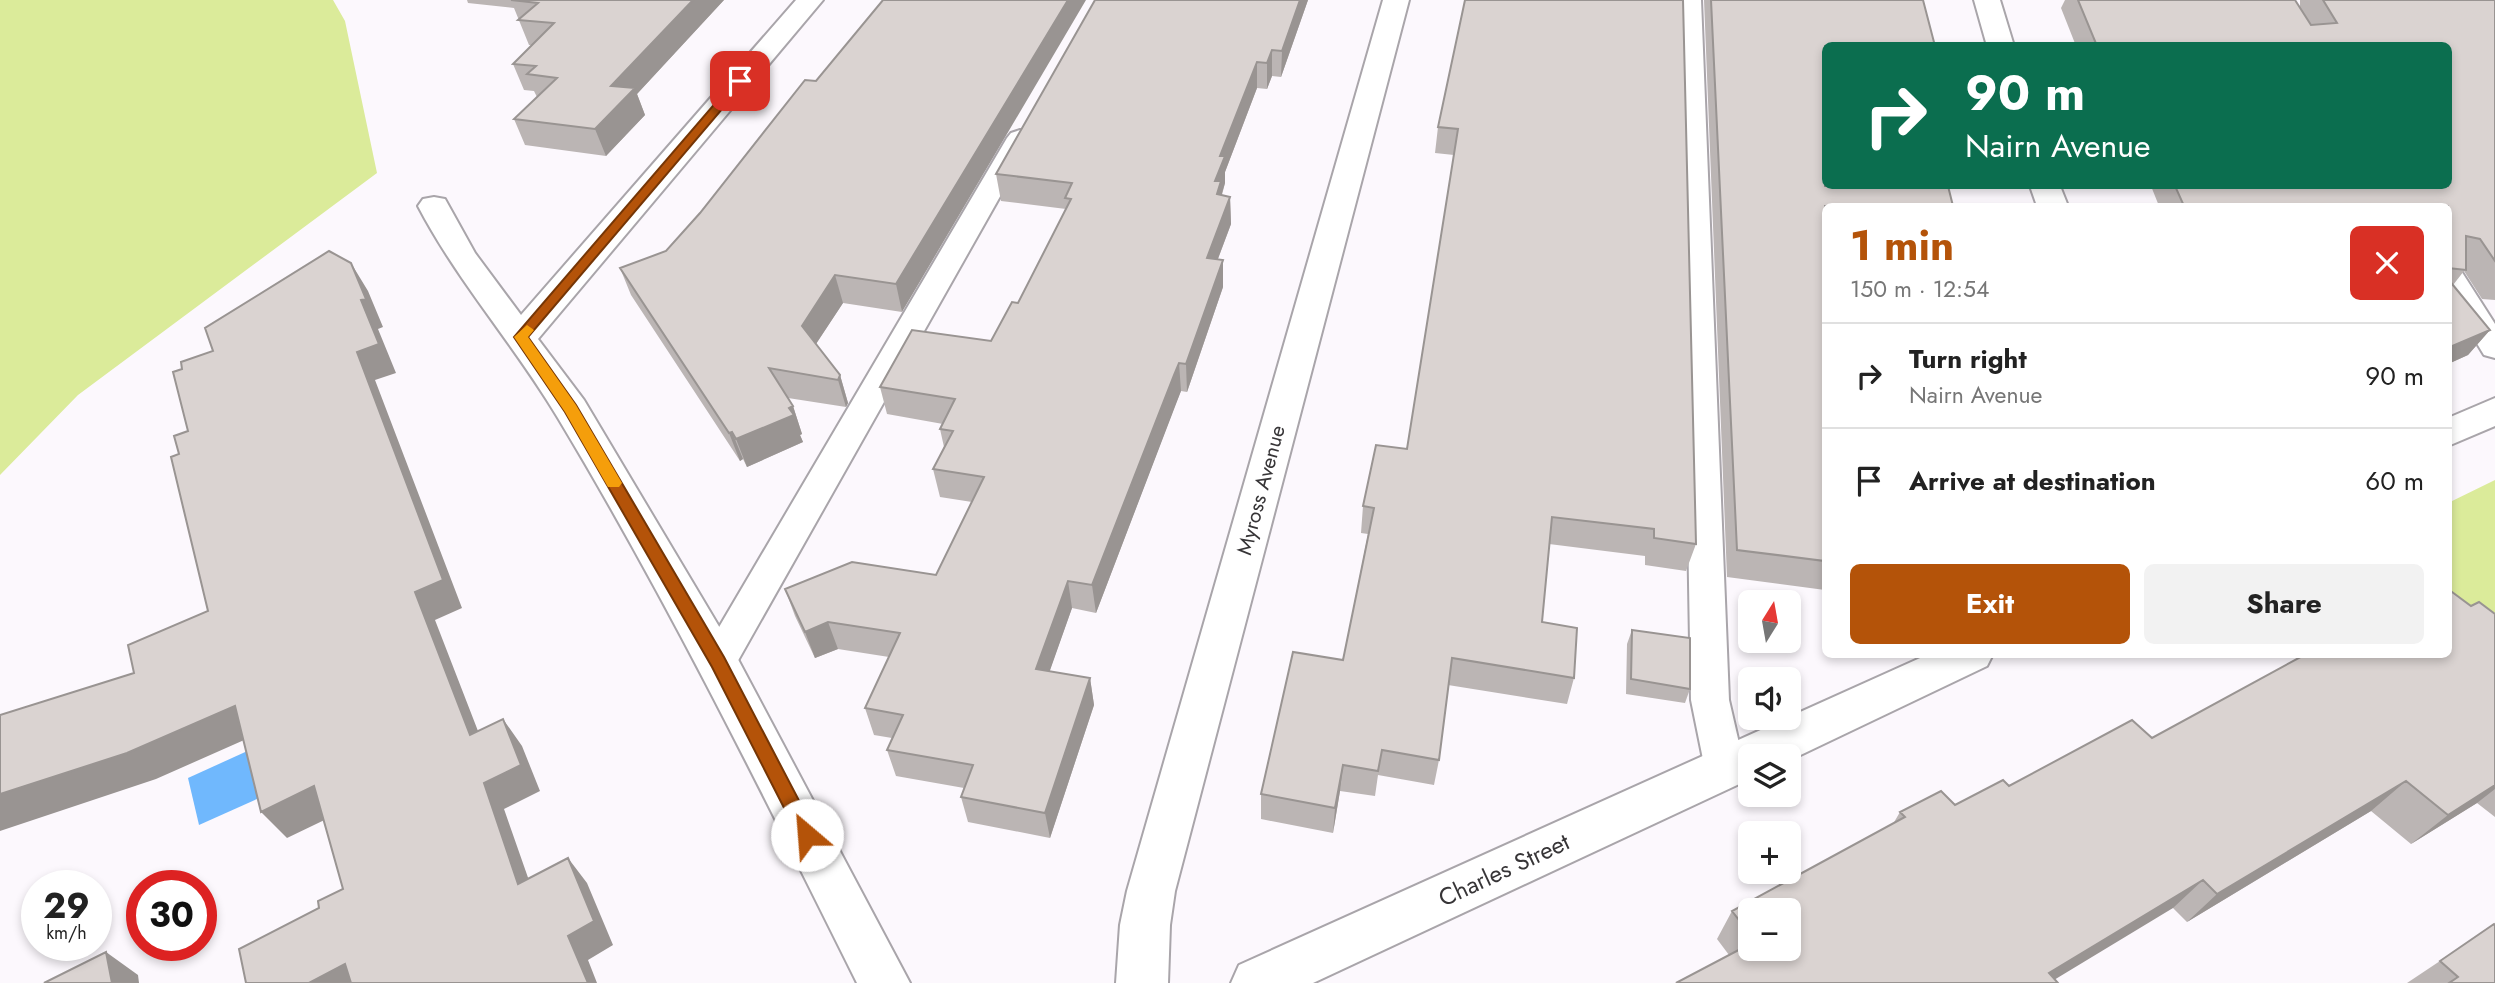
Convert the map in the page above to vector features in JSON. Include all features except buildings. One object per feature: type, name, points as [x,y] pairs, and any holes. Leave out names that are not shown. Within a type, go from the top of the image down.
[{"type":"street","points":[[521,337],[810,0]]},
{"type":"street","name":"Myross Avenue","points":[[1142,983],[1145,925],[1154,880],[1396,0]]},
{"type":"street","points":[[1987,0],[2000,42]]},
{"type":"street","points":[[434,206],[460,255],[571,409],[718,662],[884,983]]},
{"type":"street","points":[[2452,431],[2495,411]]},
{"type":"street","name":"Charles Street","points":[[1779,744],[1963,658]]},
{"type":"street","name":"Charles Street","points":[[1257,983],[1738,763]]},
{"type":"lane","points":[[1690,0],[1710,700],[1738,752]]},
{"type":"lane","points":[[718,662],[1037,108]]},
{"type":"lane","points":[[2452,278],[2495,348]]},
{"type":"green space","points":[[0,0],[333,0],[345,21],[377,173],[78,395],[0,475]]},
{"type":"green space","points":[[2495,480],[2495,663],[2452,631],[2452,501]]},
{"type":"water","points":[[254,748],[266,795],[199,825],[188,778]]},
{"type":"slow traffic","points":[[527,330],[521,337],[571,409],[614,483]]},
{"type":"route","points":[[740,81],[521,337],[571,409],[718,662],[807,835]]}]
